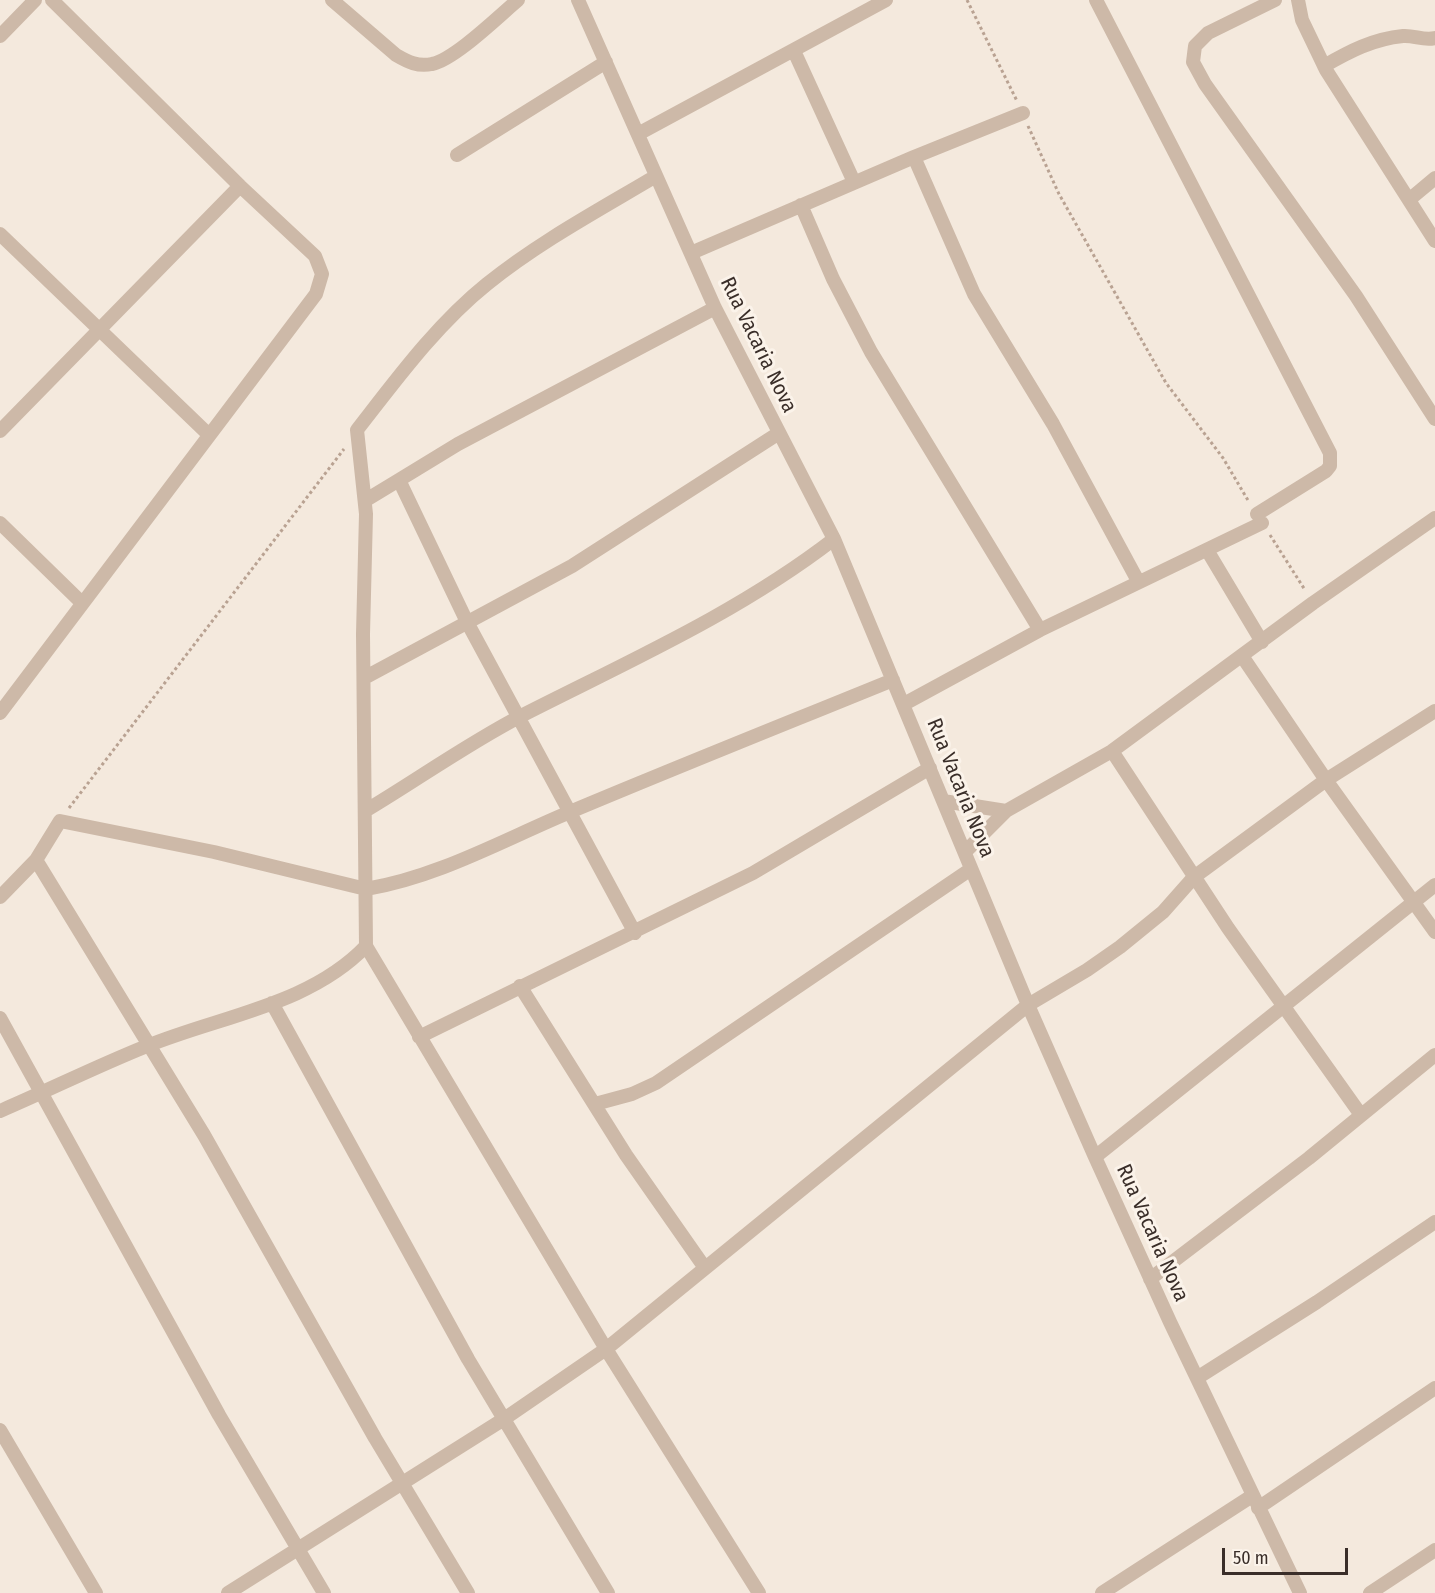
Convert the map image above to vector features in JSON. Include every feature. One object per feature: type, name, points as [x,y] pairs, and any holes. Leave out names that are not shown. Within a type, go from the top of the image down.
[{"type":"street","points":[[0,36],[35,0]]},
{"type":"street","points":[[0,713],[208,434],[316,294],[322,274],[315,256],[240,186],[52,0]]},
{"type":"street","points":[[333,0],[396,55],[408,62],[423,65],[432,64],[450,56],[518,0]]},
{"type":"street","name":"Rua Vacaria Nova","points":[[578,0],[715,308],[834,539],[1028,1005],[1150,1279],[1297,1592]]},
{"type":"street","points":[[638,134],[886,0]]},
{"type":"street","points":[[904,704],[1040,630],[1138,581],[1207,550],[1259,519],[1330,466],[1330,453],[1096,0]]},
{"type":"street","points":[[1275,0],[1208,33],[1195,46],[1193,62],[1205,84],[1356,296],[1435,419]]},
{"type":"street","points":[[1299,0],[1302,20],[1324,66],[1435,241]]},
{"type":"street","points":[[1324,66],[1360,46],[1382,39],[1406,36],[1435,38]]},
{"type":"street","points":[[794,51],[854,182]]},
{"type":"street","points":[[457,155],[606,62]]},
{"type":"street","points":[[691,253],[854,182],[1023,113]]},
{"type":"street","points":[[914,157],[974,294],[1053,424],[1138,581]]},
{"type":"street","points":[[656,176],[544,243],[486,285],[400,375],[357,430],[366,500],[364,678],[366,946],[606,1349],[759,1593]]},
{"type":"street","points":[[1410,199],[1435,178]]},
{"type":"street","points":[[0,431],[240,186]]},
{"type":"street","points":[[801,205],[833,279],[871,351],[1040,630]]},
{"type":"street","points":[[0,234],[208,434]]},
{"type":"street","points":[[366,500],[478,433],[715,308]]},
{"type":"street","points":[[364,678],[572,566],[779,434]]},
{"type":"street","points":[[399,480],[467,622],[568,813],[635,933]]},
{"type":"street","points":[[965,852],[1006,811],[1112,751],[1313,603],[1435,518]]},
{"type":"street","points":[[0,523],[82,603]]},
{"type":"street","points":[[365,811],[518,717],[686,634],[776,582],[834,539]]},
{"type":"street","points":[[1207,550],[1262,642]]},
{"type":"street","points":[[1242,657],[1326,780],[1435,932]]},
{"type":"street","points":[[0,897],[36,860],[60,821],[214,852],[366,889],[434,872],[568,813],[893,680]]},
{"type":"street","points":[[228,1593],[504,1419],[606,1349],[1028,1005],[1120,947],[1163,912],[1194,877],[1326,780],[1435,711]]},
{"type":"street","points":[[1112,751],[1194,877],[1361,1115]]},
{"type":"street","points":[[419,1037],[520,986],[635,933],[753,873],[930,768]]},
{"type":"street","points":[[943,801],[1006,811]]},
{"type":"street","points":[[36,860],[204,1135],[402,1484],[468,1593]]},
{"type":"street","points":[[595,1104],[633,1094],[656,1083],[971,869]]},
{"type":"street","points":[[1095,1157],[1435,885]]},
{"type":"street","points":[[0,1111],[147,1045],[272,1003],[326,979],[348,965],[366,946]]},
{"type":"street","points":[[520,986],[626,1155],[705,1268]]},
{"type":"street","points":[[272,1003],[504,1419],[608,1593]]},
{"type":"street","points":[[0,1018],[43,1093],[93,1190],[324,1593]]},
{"type":"street","points":[[1150,1279],[1435,1055]]},
{"type":"street","points":[[1197,1378],[1434,1226]]},
{"type":"street","points":[[1102,1593],[1255,1502],[1435,1388]]},
{"type":"street","points":[[0,1430],[96,1593]]},
{"type":"street","points":[[1370,1593],[1435,1551]]},
{"type":"path","points":[[967,0],[1023,113],[1059,194],[1166,383],[1223,458],[1313,603]]},
{"type":"path","points":[[60,821],[357,430]]}]
